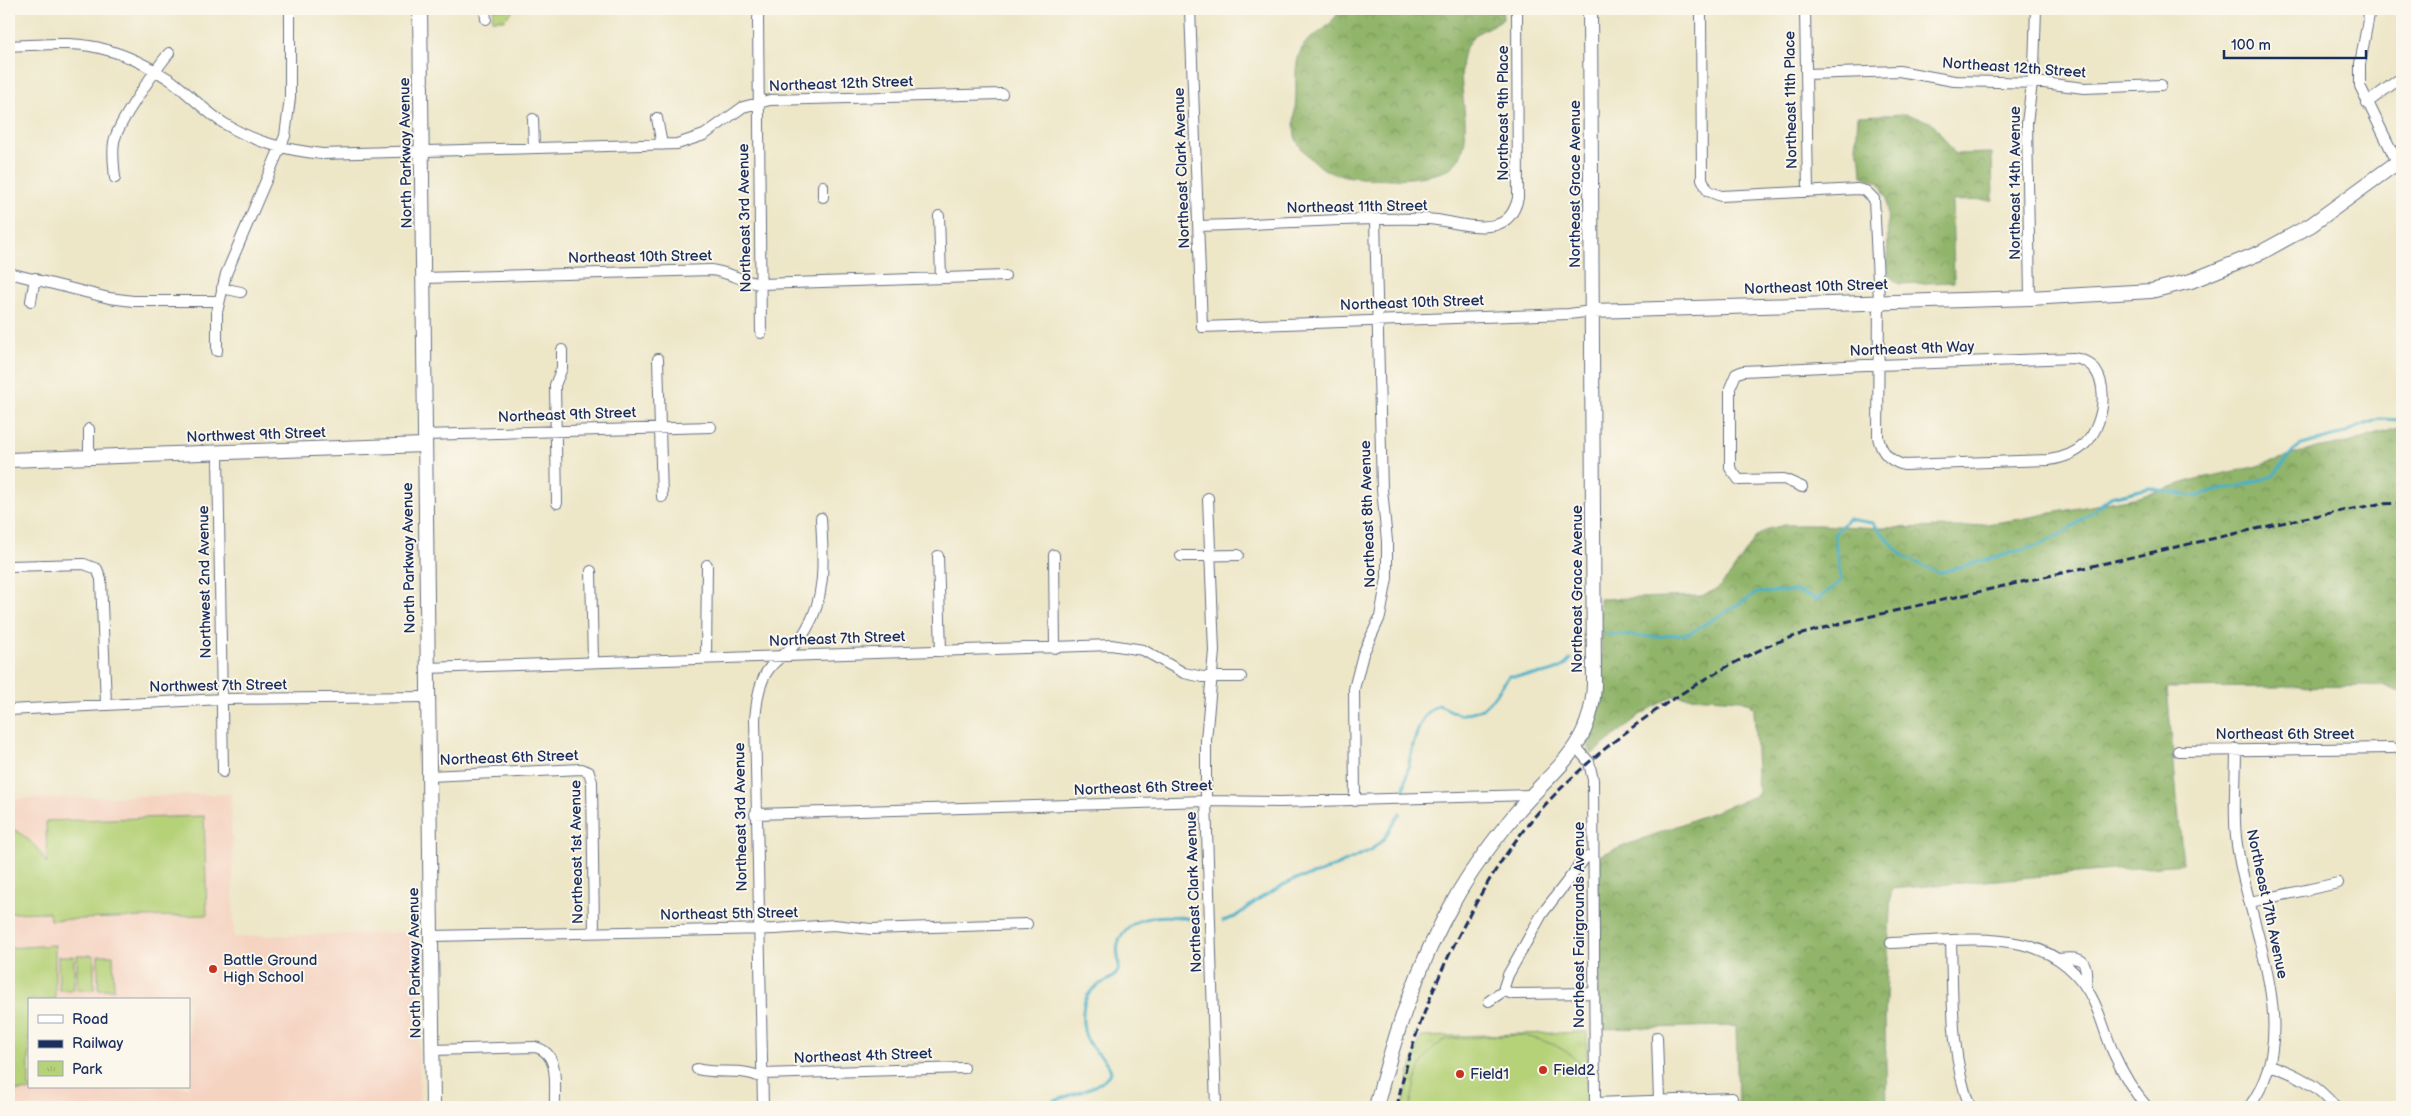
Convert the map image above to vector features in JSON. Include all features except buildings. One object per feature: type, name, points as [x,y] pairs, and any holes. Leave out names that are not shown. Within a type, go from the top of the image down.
[{"type":"street","points":[[217,351],[219,301],[230,262],[281,148],[290,104],[290,9]]},
{"type":"street","name":"North Parkway Avenue","points":[[420,9],[433,1107]]},
{"type":"street","name":"Northeast 3rd Avenue","points":[[759,9],[758,102],[762,284],[761,333]]},
{"type":"street","name":"Northeast Clark Avenue","points":[[1190,9],[1202,327]]},
{"type":"street","name":"Northeast 9th Place","points":[[1511,215],[1517,204],[1519,192],[1517,9]]},
{"type":"street","name":"Northeast Grace Avenue","points":[[1376,1107],[1404,1008],[1434,939],[1455,898],[1482,856],[1532,795],[1576,747],[1585,732],[1593,697],[1590,9]]},
{"type":"street","points":[[1701,9],[1702,179],[1708,191],[1721,196],[1858,189],[1866,191],[1872,196],[1875,206],[1879,301],[1878,364]]},
{"type":"street","name":"Northeast 11th Place","points":[[1804,9],[1808,192]]},
{"type":"street","name":"Northeast 14th Avenue","points":[[2030,298],[2027,124],[2034,67],[2036,9]]},
{"type":"street","points":[[2370,9],[2359,75],[2360,86],[2367,103],[2400,160]]},
{"type":"street","name":"Northeast 12th Street","points":[[9,46],[88,45],[130,58],[172,82],[224,123],[243,134],[281,148],[322,154],[662,145],[696,139],[713,129],[734,112],[758,102],[1002,94]]},
{"type":"street","points":[[116,178],[113,150],[116,134],[155,71],[169,53]]},
{"type":"street","name":"Northeast 12th Street","points":[[1806,74],[1899,71],[1954,81],[2031,83],[2097,88],[2161,85]]},
{"type":"street","points":[[2367,103],[2402,77]]},
{"type":"street","points":[[657,118],[662,145]]},
{"type":"street","points":[[534,119],[534,148]]},
{"type":"street","name":"Northeast 10th Street","points":[[1202,327],[1569,314],[1592,311],[2030,298],[2152,291],[2191,281],[2262,252],[2311,225],[2400,160]]},
{"type":"street","points":[[823,186],[823,197]]},
{"type":"street","name":"Northeast 11th Street","points":[[1199,226],[1428,219],[1461,225],[1491,226],[1503,222],[1511,215]]},
{"type":"street","points":[[939,216],[941,278]]},
{"type":"street","name":"Northeast 8th Avenue","points":[[1356,801],[1354,689],[1363,654],[1380,617],[1387,578],[1387,541],[1382,489],[1375,220]]},
{"type":"street","name":"Northeast 10th Street","points":[[423,278],[711,270],[723,272],[752,283],[762,284],[1005,276]]},
{"type":"street","points":[[9,272],[109,298],[133,301],[219,301]]},
{"type":"street","points":[[31,301],[35,278]]},
{"type":"street","points":[[222,288],[242,292]]},
{"type":"street","points":[[557,503],[555,385],[562,368],[562,350]]},
{"type":"street","name":"Northeast 9th Way","points":[[1802,487],[1784,479],[1739,480],[1732,474],[1730,468],[1730,388],[1736,374],[1743,371],[1878,364],[2073,358],[2090,364],[2099,376],[2101,386],[2100,418],[2090,439],[2072,454],[2049,460],[1904,465],[1894,462],[1886,456],[1880,447],[1878,437],[1878,364]]},
{"type":"street","points":[[658,359],[662,497]]},
{"type":"street","name":"Northeast 9th Street","points":[[424,440],[556,430],[712,427]]},
{"type":"street","points":[[89,428],[89,458]]},
{"type":"street","name":"Northwest 9th Street","points":[[9,460],[218,453],[424,440]]},
{"type":"street","name":"Northwest 2nd Avenue","points":[[218,453],[223,772]]},
{"type":"street","name":"Northeast Clark Avenue","points":[[1208,498],[1214,652],[1206,740],[1206,801],[1216,1107]]},
{"type":"street","name":"Northeast 3rd Avenue","points":[[763,1107],[755,814],[754,733],[757,702],[765,675],[773,664],[806,631],[819,598],[823,566],[821,518]]},
{"type":"street","points":[[1054,555],[1055,648]]},
{"type":"street","points":[[1181,556],[1238,555]]},
{"type":"street","points":[[938,556],[941,652]]},
{"type":"street","points":[[9,566],[84,564],[97,569],[101,580],[106,704]]},
{"type":"street","points":[[706,658],[707,565]]},
{"type":"street","points":[[591,571],[593,662]]},
{"type":"street","name":"Northeast 7th Street","points":[[427,668],[1111,645],[1134,648],[1184,674],[1240,677]]},
{"type":"street","name":"Northwest 7th Street","points":[[9,710],[222,700],[428,697]]},
{"type":"street","name":"Northeast Fairgrounds Avenue","points":[[1576,747],[1589,762],[1593,780],[1595,1105]]},
{"type":"street","name":"Northeast 6th Street","points":[[2178,750],[2393,748]]},
{"type":"street","name":"Northeast 17th Avenue","points":[[2236,749],[2236,837],[2273,1010],[2270,1065]]},
{"type":"street","name":"Northeast 6th Street","points":[[429,776],[582,769],[590,772]]},
{"type":"street","name":"Northeast 1st Avenue","points":[[590,772],[592,782],[594,932]]},
{"type":"street","name":"Northeast 6th Street","points":[[755,814],[1206,801],[1356,801],[1532,795]]},
{"type":"street","points":[[1505,990],[1505,980],[1542,914],[1585,858],[1593,855]]},
{"type":"street","points":[[2250,902],[2338,883]]},
{"type":"street","name":"Northeast 5th Street","points":[[431,936],[758,929],[834,925],[871,930],[1027,924]]},
{"type":"street","points":[[1951,941],[1956,1051],[1962,1084],[1970,1107]]},
{"type":"street","points":[[1891,943],[2015,941],[2038,948],[2058,959],[2086,987],[2120,1067],[2147,1107]]},
{"type":"street","points":[[1505,990],[1512,994],[1594,992]]},
{"type":"street","points":[[1489,1000],[1505,990]]},
{"type":"street","points":[[1657,1037],[1659,1101]]},
{"type":"street","points":[[432,1050],[535,1047],[546,1050],[554,1066],[555,1107]]},
{"type":"street","points":[[2249,1107],[2270,1065],[2308,1081],[2321,1091],[2335,1107]]},
{"type":"street","name":"Northeast 4th Street","points":[[697,1069],[708,1072],[762,1076],[964,1068]]},
{"type":"street","points":[[1595,1105],[1732,1098]]},
{"type":"shaded area","name":"Battle Ground High School","points":[[231,794],[234,937],[416,932],[420,1107],[9,1107],[9,799]]},
{"type":"green space","points":[[494,9],[515,9],[504,20],[492,20]]},
{"type":"green space","points":[[1342,9],[1502,9],[1503,19],[1473,38],[1463,55],[1461,71],[1465,125],[1464,142],[1460,157],[1450,168],[1440,173],[1407,178],[1368,179],[1350,177],[1335,174],[1324,169],[1312,160],[1301,147],[1296,139],[1294,130],[1296,69],[1299,56],[1306,42],[1331,22]]},
{"type":"green space","points":[[1907,114],[1933,123],[1955,154],[1992,153],[1993,200],[1952,201],[1954,282],[1899,284],[1888,275],[1887,198],[1879,182],[1862,176],[1861,160],[1856,148],[1858,116]]},
{"type":"green space","points":[[2402,427],[2402,693],[2386,686],[2167,688],[2183,864],[1891,889],[1885,1020],[1887,1107],[1738,1107],[1736,1026],[1598,1029],[1598,856],[1758,795],[1754,710],[1750,703],[1741,700],[1672,696],[1640,715],[1592,754],[1588,745],[1598,709],[1601,673],[1600,599],[1702,596],[1717,589],[1730,575],[1756,537],[1768,529],[1785,525],[1878,528],[1966,527],[2014,520],[2139,497],[2196,479],[2255,467],[2314,448],[2347,443]]},
{"type":"green space","points":[[204,816],[207,915],[50,920],[49,912],[9,913],[9,827],[31,842],[47,864],[46,821]]},
{"type":"green space","points":[[55,945],[55,998],[28,998],[28,1088],[56,1088],[56,1090],[9,1091],[9,948]]},
{"type":"green space","points":[[77,955],[94,955],[94,990],[77,990]]},
{"type":"green space","points":[[98,955],[113,955],[114,989],[98,989]]},
{"type":"green space","points":[[58,956],[74,956],[74,990],[59,990]]},
{"type":"green space","points":[[1587,1032],[1587,1107],[1403,1107],[1410,1072],[1421,1037]]},
{"type":"green space","points":[[1519,1035],[1550,1043],[1577,1061],[1583,1070],[1586,1080],[1587,1107],[1410,1107],[1420,1068],[1431,1051],[1447,1039]]},
{"type":"waterway","points":[[1605,634],[1655,637],[1690,633],[1757,593],[1796,591],[1818,599],[1841,581],[1834,534],[1848,519],[1873,523],[1903,556],[1938,573],[2040,545],[2065,532],[2111,497],[2149,488],[2192,496],[2240,486],[2273,476],[2298,446],[2336,436],[2379,419],[2402,420]]},
{"type":"waterway","points":[[1403,794],[1410,757],[1418,731],[1423,719],[1430,710],[1439,705],[1460,715],[1482,709],[1493,698],[1509,676],[1551,672],[1565,665],[1571,659]]},
{"type":"waterway","points":[[1223,921],[1235,917],[1259,899],[1293,880],[1320,873],[1371,850],[1383,840],[1400,813]]},
{"type":"waterway","points":[[1040,1107],[1099,1084],[1111,1071],[1108,1064],[1091,1047],[1088,1041],[1083,1023],[1083,1011],[1085,1000],[1090,992],[1113,977],[1118,971],[1117,948],[1123,933],[1141,921],[1163,916],[1198,921]]},
{"type":"railway","points":[[1397,1107],[1405,1071],[1416,1036],[1443,968],[1482,892],[1517,839],[1530,822],[1580,770],[1639,722],[1702,681],[1775,643],[1841,623],[2304,518],[2379,504],[2402,503]]},
{"type":"place","name":"Battle Ground High School","points":[[213,969]]},
{"type":"place","name":"Field2","points":[[1543,1070]]},
{"type":"place","name":"Field1","points":[[1460,1074]]}]
